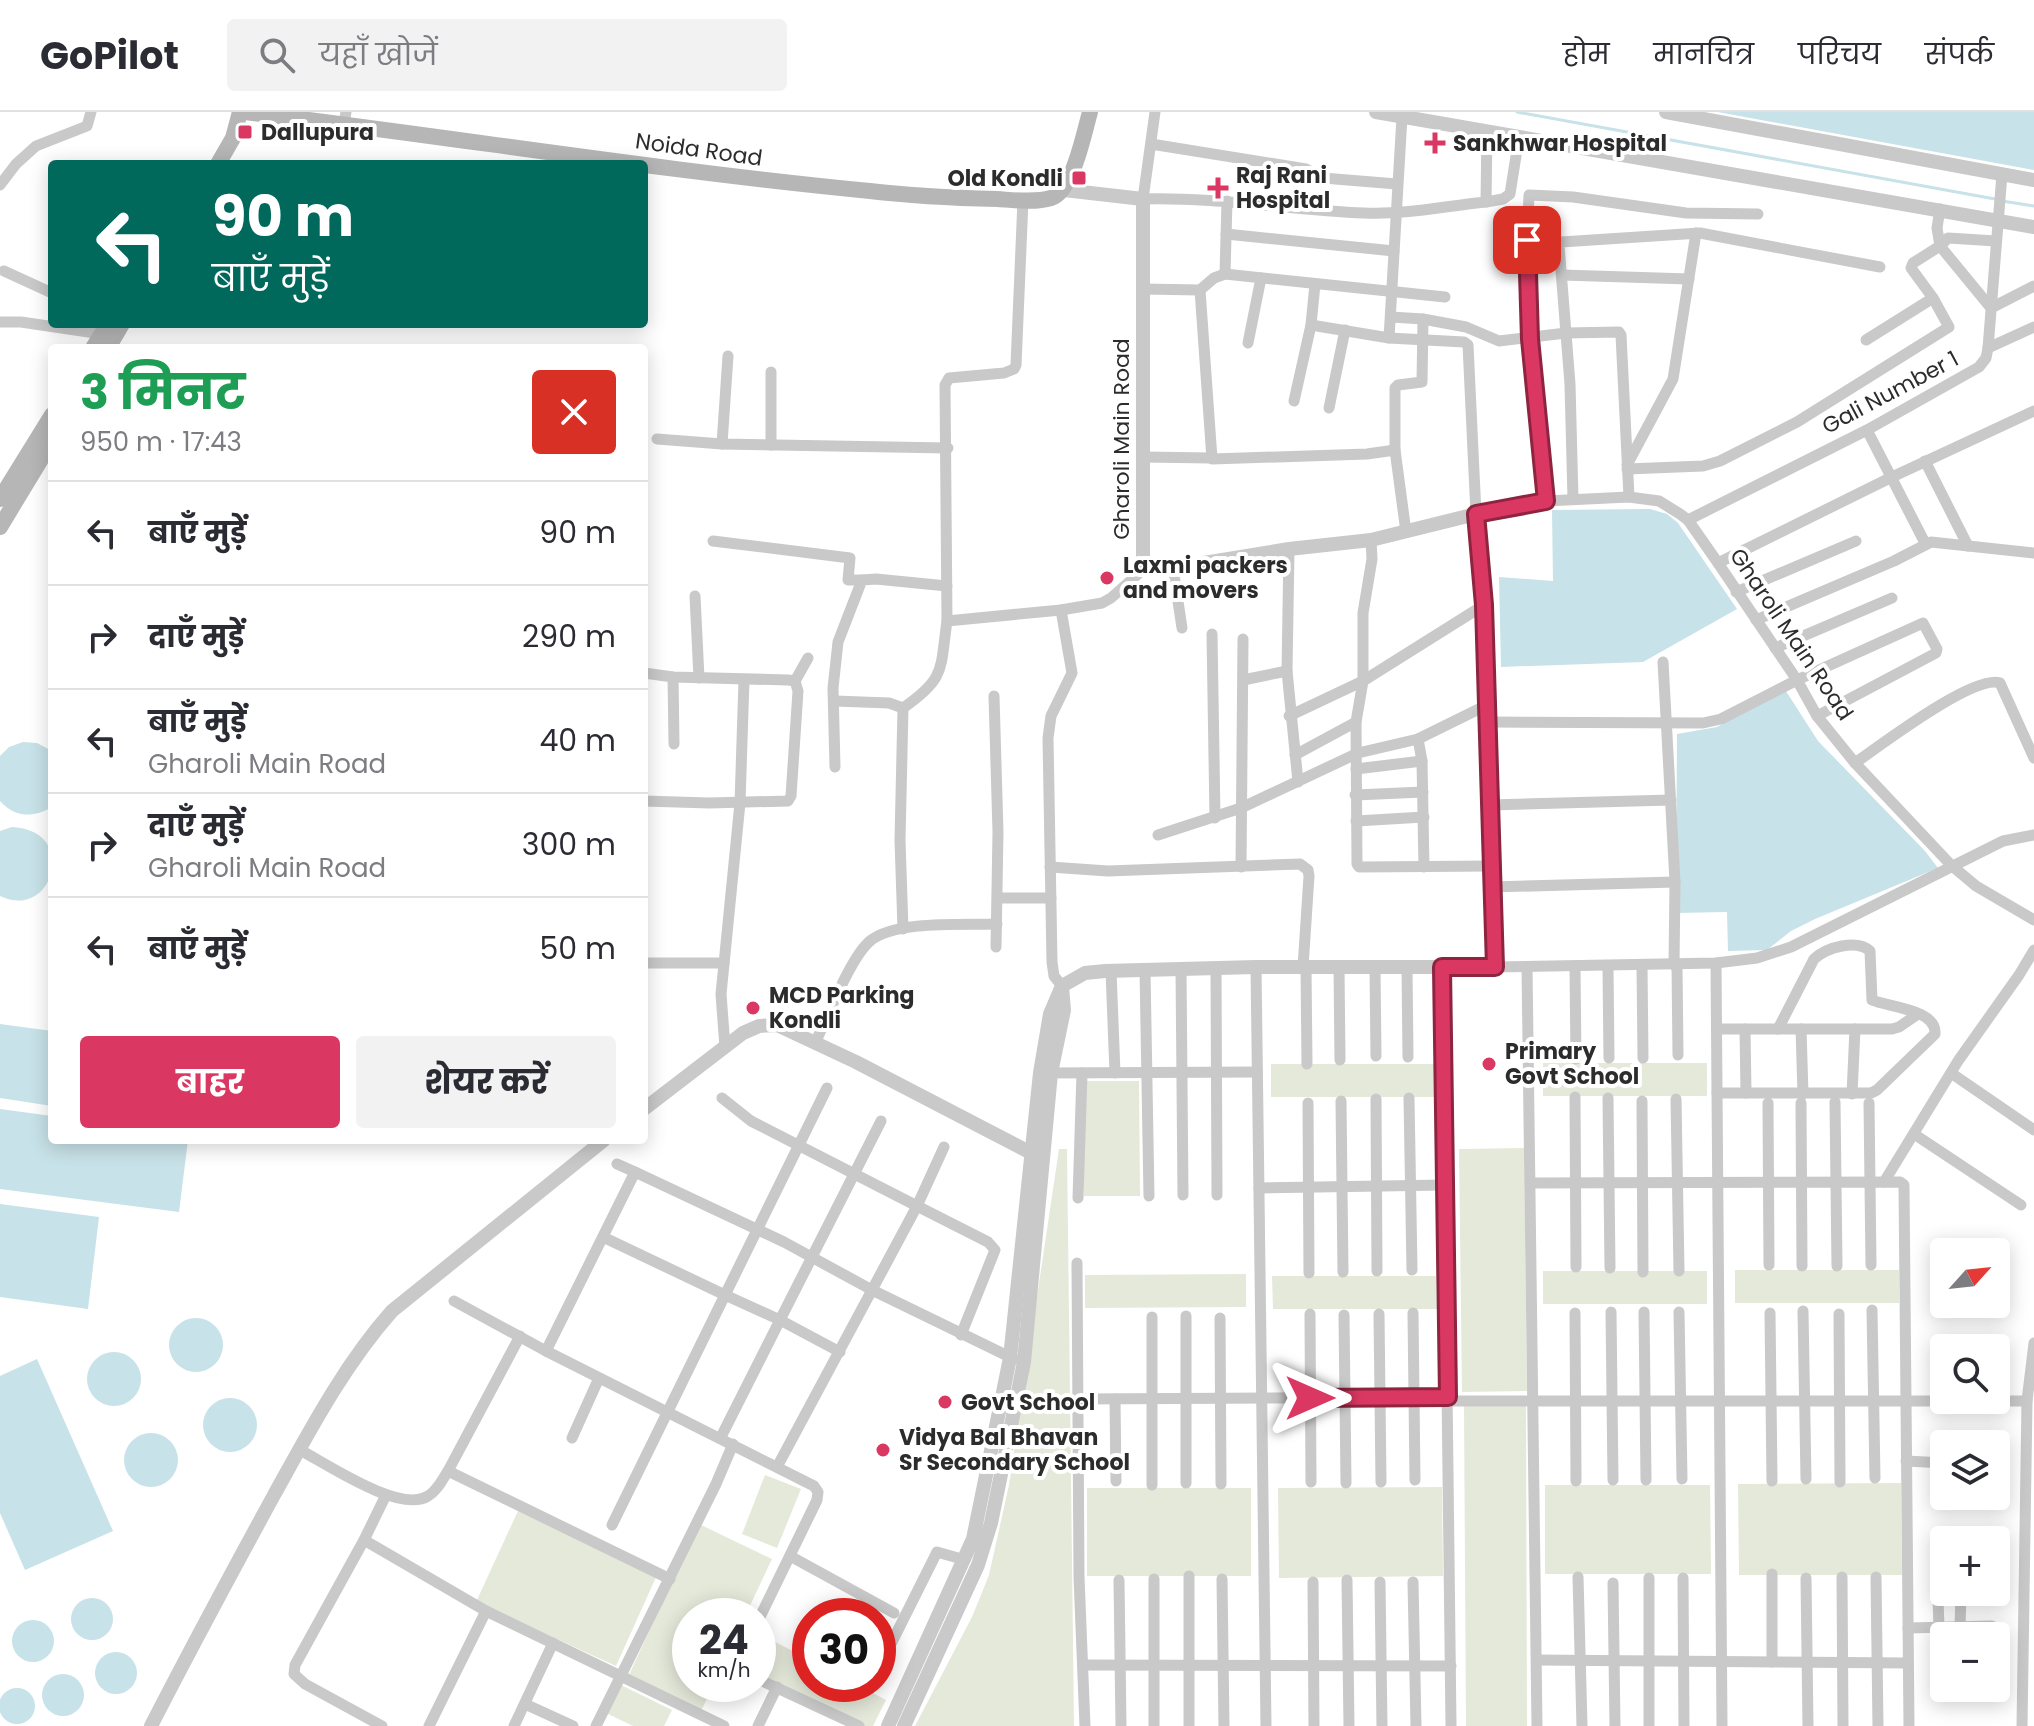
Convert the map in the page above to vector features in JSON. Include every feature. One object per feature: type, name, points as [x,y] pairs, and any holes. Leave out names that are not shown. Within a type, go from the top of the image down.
[{"type":"main road","points":[[1064,190],[1090,112]]},
{"type":"main road","points":[[211,160],[240,117]]},
{"type":"main road","points":[[220,160],[240,117]]},
{"type":"main road","name":"Noida Road","points":[[240,117],[345,118],[623,160]]},
{"type":"main road","name":"Noida Road","points":[[648,164],[762,181],[921,196],[1023,200],[1052,198],[1064,190]]},
{"type":"main road","points":[[4,505],[48,422]]},
{"type":"main road","points":[[4,505],[48,446]]},
{"type":"street","points":[[0,185],[4,175],[36,146],[87,126],[91,112]]},
{"type":"street","points":[[1143,199],[1155,112]]},
{"type":"street","points":[[1376,112],[1998,217],[2034,227]]},
{"type":"street","points":[[1666,112],[2002,178],[2034,180]]},
{"type":"street","points":[[1389,338],[1402,117]]},
{"type":"street","points":[[1486,202],[1487,132]]},
{"type":"street","points":[[1510,194],[1519,137]]},
{"type":"street","points":[[1151,144],[1306,169],[1323,178],[1397,184]]},
{"type":"street","name":"Gali Number 1","points":[[1688,520],[1867,430],[1979,367],[1986,358],[1988,348],[2002,178]]},
{"type":"street","points":[[1064,190],[1143,199],[1227,201],[1365,213],[1452,208],[1503,199],[1510,194],[1573,197],[1686,213],[1758,214]]},
{"type":"street","points":[[1529,195],[1526,263],[1530,339],[1546,501]]},
{"type":"street","name":"Gharoli Main Road","points":[[1143,199],[1143,556],[1146,567],[1173,568],[1289,549],[1371,540],[1476,514],[1546,501],[1629,497],[1659,501],[1688,520],[1797,680],[1817,716],[1855,763],[1951,865],[1976,886],[2034,920]]},
{"type":"street","points":[[903,929],[900,840],[903,708],[935,682],[940,672],[947,621],[946,381],[952,377],[1004,373],[1016,365],[1023,200]]},
{"type":"street","points":[[1225,274],[1227,201]]},
{"type":"street","points":[[1940,209],[1937,228],[1940,246],[1991,308],[2034,286]]},
{"type":"street","points":[[1627,467],[1673,379],[1696,233]]},
{"type":"street","points":[[1573,499],[1559,245],[1565,241],[1696,233],[1880,267]]},
{"type":"street","points":[[1226,234],[1394,251]]},
{"type":"street","points":[[1627,467],[1713,464],[1797,422],[1949,327],[1911,265],[1948,238],[1996,241]]},
{"type":"street","points":[[4,271],[48,291]]},
{"type":"street","points":[[1143,289],[1200,290],[1214,278],[1225,274],[1445,297]]},
{"type":"street","points":[[1562,275],[1689,279]]},
{"type":"street","points":[[1248,343],[1261,278]]},
{"type":"street","points":[[1294,401],[1311,325],[1315,284]]},
{"type":"street","points":[[1200,290],[1211,458]]},
{"type":"street","points":[[1866,340],[1933,298]]},
{"type":"street","points":[[1391,317],[1466,327],[1499,341],[1566,333],[1620,333],[1629,497]]},
{"type":"street","points":[[1406,532],[1395,450],[1395,388],[1422,382],[1423,319]]},
{"type":"street","points":[[0,322],[21,322],[48,328]]},
{"type":"street","points":[[1311,325],[1389,338],[1464,342],[1468,345],[1484,605],[1495,967]]},
{"type":"street","points":[[1988,348],[2034,327]]},
{"type":"street","points":[[50,328],[103,339]]},
{"type":"street","points":[[1329,408],[1345,330]]},
{"type":"street","points":[[722,444],[728,356]]},
{"type":"street","points":[[771,372],[771,445]]},
{"type":"street","points":[[1718,563],[2034,411]]},
{"type":"street","points":[[1867,430],[1925,543]]},
{"type":"street","points":[[657,439],[722,444],[948,448]]},
{"type":"street","points":[[1143,457],[1215,460],[1367,454],[1395,450]]},
{"type":"street","points":[[1925,461],[1968,546]]},
{"type":"street","points":[[1371,540],[1372,559],[1363,613],[1363,681],[1356,722],[1358,753],[1355,795],[1359,867],[1492,866]]},
{"type":"street","points":[[713,541],[850,558],[848,580],[876,579],[947,586]]},
{"type":"street","points":[[1736,592],[1856,541]]},
{"type":"street","points":[[1756,620],[1902,558],[1925,543],[2034,553]]},
{"type":"street","points":[[1289,549],[1287,671],[1289,716],[1298,782]]},
{"type":"street","points":[[947,621],[1061,610],[1107,601],[1146,567]]},
{"type":"street","points":[[1173,568],[1182,628]]},
{"type":"street","points":[[835,767],[833,688],[838,642],[862,580]]},
{"type":"street","points":[[695,596],[699,678]]},
{"type":"street","points":[[1775,648],[1892,598]]},
{"type":"street","points":[[1289,716],[1363,681],[1484,605]]},
{"type":"street","points":[[904,1726],[984,1547],[991,1523],[1017,1360],[1046,1073],[1064,1010],[1062,986],[1054,976],[1052,962],[1048,726],[1073,665],[1061,610]]},
{"type":"street","points":[[1487,722],[1664,725],[1721,719],[1797,680],[1923,623],[1937,649],[1936,653],[1817,716]]},
{"type":"street","points":[[1212,634],[1215,818]]},
{"type":"street","points":[[1241,867],[1243,639]]},
{"type":"street","points":[[648,801],[788,801],[791,796],[798,691],[795,681],[808,658]]},
{"type":"street","points":[[1663,662],[1664,725],[1675,882],[1678,1055]]},
{"type":"street","points":[[1243,680],[1287,671]]},
{"type":"street","points":[[648,674],[795,681]]},
{"type":"street","points":[[673,677],[674,744]]},
{"type":"street","points":[[725,1047],[721,994],[740,803],[744,680]]},
{"type":"street","points":[[1855,763],[1947,700],[1990,680],[2000,683],[2034,758]]},
{"type":"street","points":[[994,696],[996,947]]},
{"type":"street","points":[[835,701],[889,703],[903,708]]},
{"type":"street","points":[[1158,835],[1241,808],[1358,753],[1418,739],[1487,705]]},
{"type":"street","points":[[1295,755],[1356,722]]},
{"type":"street","points":[[1418,739],[1422,761],[1424,867]]},
{"type":"street","points":[[1356,769],[1422,761]]},
{"type":"street","points":[[1355,795],[1423,792]]},
{"type":"street","points":[[1490,805],[1671,800]]},
{"type":"street","points":[[1356,821],[1424,817]]},
{"type":"street","points":[[1062,986],[1085,973],[1111,971],[1256,967],[1608,967],[1716,963],[1757,958],[1791,947],[2003,841],[2034,835]]},
{"type":"street","points":[[1050,867],[1108,871],[1300,864],[1308,870],[1305,967],[1307,1064]]},
{"type":"street","points":[[1492,887],[1675,882]]},
{"type":"street","points":[[998,898],[1051,898]]},
{"type":"street","points":[[815,1043],[859,953],[880,935],[903,929],[997,924]]},
{"type":"street","points":[[1717,1093],[1802,1098],[1877,1090],[1935,1034],[1933,1023],[1918,1014],[1872,1000],[1869,949],[1858,945],[1833,948],[1821,952],[1814,959],[1778,1029]]},
{"type":"street","points":[[1884,1182],[1951,1073],[2034,950]]},
{"type":"street","points":[[648,963],[724,963]]},
{"type":"street","points":[[1716,963],[1722,1726]]},
{"type":"street","points":[[1642,966],[1643,1058]]},
{"type":"street","points":[[1256,967],[1266,1726]]},
{"type":"street","points":[[1339,967],[1340,1060]]},
{"type":"street","points":[[1375,967],[1376,1056]]},
{"type":"street","points":[[1407,967],[1408,1057]]},
{"type":"street","points":[[1442,967],[1451,1726]]},
{"type":"street","points":[[1527,967],[1537,1726]]},
{"type":"street","points":[[1575,967],[1576,1059]]},
{"type":"street","points":[[1608,967],[1609,1058]]},
{"type":"street","points":[[1216,968],[1217,1195]]},
{"type":"street","points":[[1181,969],[1183,1195]]},
{"type":"street","points":[[1145,970],[1149,1196]]},
{"type":"street","points":[[1111,971],[1115,1073]]},
{"type":"street","points":[[1717,1029],[1895,1029],[1918,1014]]},
{"type":"street","points":[[648,1106],[743,1033],[759,1026],[777,1025],[1038,1156]]},
{"type":"street","points":[[1745,1029],[1746,1093]]},
{"type":"street","points":[[1801,1029],[1802,1266]]},
{"type":"street","points":[[1852,1094],[1855,1029]]},
{"type":"street","points":[[1046,1073],[1257,1072]]},
{"type":"street","points":[[1078,1198],[1082,1073]]},
{"type":"street","points":[[1951,1073],[2034,1130]]},
{"type":"street","points":[[612,1525],[827,1088]]},
{"type":"street","points":[[1575,1097],[1576,1267]]},
{"type":"street","points":[[722,1098],[751,1121],[800,1148],[856,1173],[988,1242],[995,1250],[961,1335]]},
{"type":"street","points":[[1409,1098],[1412,1270]]},
{"type":"street","points":[[1608,1098],[1610,1268]]},
{"type":"street","points":[[1376,1099],[1377,1271]]},
{"type":"street","points":[[1676,1099],[1679,1271]]},
{"type":"street","points":[[1341,1101],[1343,1272]]},
{"type":"street","points":[[1642,1101],[1643,1272]]},
{"type":"street","points":[[1835,1102],[1837,1266]]},
{"type":"street","points":[[1308,1103],[1309,1273]]},
{"type":"street","points":[[1768,1103],[1769,1265]]},
{"type":"street","points":[[1869,1103],[1871,1265]]},
{"type":"street","points":[[721,1437],[881,1121]]},
{"type":"street","points":[[1914,1134],[2021,1205]]},
{"type":"street","points":[[151,1726],[300,1450],[370,1336],[392,1311],[599,1144]]},
{"type":"street","points":[[777,1467],[917,1206],[944,1147]]},
{"type":"street","points":[[617,1164],[757,1229],[961,1335],[1017,1360]]},
{"type":"street","points":[[546,1351],[635,1172]]},
{"type":"street","points":[[1530,1183],[1900,1182],[1904,1185],[1909,1726]]},
{"type":"street","points":[[1259,1188],[1445,1185]]},
{"type":"street","points":[[603,1237],[780,1320],[840,1352]]},
{"type":"street","points":[[1077,1263],[1079,1577],[1085,1726]]},
{"type":"street","points":[[454,1301],[546,1351],[814,1486],[818,1492],[817,1500],[769,1598]]},
{"type":"street","points":[[1872,1310],[1875,1478]]},
{"type":"street","points":[[1803,1311],[1806,1479]]},
{"type":"street","points":[[1611,1312],[1613,1480]]},
{"type":"street","points":[[1644,1312],[1646,1480]]},
{"type":"street","points":[[1679,1312],[1682,1479]]},
{"type":"street","points":[[1413,1313],[1415,1480]]},
{"type":"street","points":[[1575,1313],[1576,1481]]},
{"type":"street","points":[[1770,1313],[1772,1481]]},
{"type":"street","points":[[1310,1314],[1311,1482]]},
{"type":"street","points":[[1379,1314],[1381,1482]]},
{"type":"street","points":[[1839,1314],[1840,1482]]},
{"type":"street","points":[[1344,1315],[1346,1483]]},
{"type":"street","points":[[1186,1316],[1186,1483]]},
{"type":"street","points":[[1152,1317],[1152,1485]]},
{"type":"street","points":[[1220,1318],[1221,1484]]},
{"type":"street","points":[[300,1450],[386,1495],[406,1502],[428,1497],[448,1471],[520,1336]]},
{"type":"street","points":[[2022,1726],[2029,1574],[2030,1428],[2027,1401],[2034,1343]]},
{"type":"street","points":[[888,1726],[973,1539],[1017,1360]]},
{"type":"street","points":[[572,1438],[599,1378]]},
{"type":"street","points":[[1078,1399],[1414,1397],[1532,1401],[2027,1401]]},
{"type":"street","points":[[1115,1399],[1116,1481]]},
{"type":"street","points":[[596,1726],[733,1444]]},
{"type":"street","points":[[1906,1461],[1930,1462]]},
{"type":"street","points":[[448,1471],[670,1579]]},
{"type":"street","points":[[382,1726],[305,1684],[294,1674],[295,1665],[386,1495]]},
{"type":"street","points":[[364,1540],[486,1611],[724,1726]]},
{"type":"street","points":[[896,1634],[937,1552],[965,1560]]},
{"type":"street","points":[[790,1556],[867,1598]]},
{"type":"street","points":[[1772,1574],[1772,1662]]},
{"type":"street","points":[[1189,1576],[1189,1726]]},
{"type":"street","points":[[1578,1577],[1582,1726]]},
{"type":"street","points":[[1842,1577],[1843,1726]]},
{"type":"street","points":[[1876,1577],[1878,1726]]},
{"type":"street","points":[[1649,1578],[1649,1726]]},
{"type":"street","points":[[1683,1578],[1684,1726]]},
{"type":"street","points":[[1806,1578],[1808,1726]]},
{"type":"street","points":[[1154,1579],[1154,1726]]},
{"type":"street","points":[[1222,1579],[1224,1726]]},
{"type":"street","points":[[1119,1580],[1121,1726]]},
{"type":"street","points":[[1347,1580],[1349,1726]]},
{"type":"street","points":[[1313,1582],[1314,1726]]},
{"type":"street","points":[[1380,1582],[1382,1726]]},
{"type":"street","points":[[1413,1582],[1416,1726]]},
{"type":"street","points":[[1613,1583],[1615,1726]]},
{"type":"street","points":[[429,1726],[486,1611]]},
{"type":"street","points":[[1908,1628],[1930,1627]]},
{"type":"street","points":[[514,1726],[553,1643]]},
{"type":"street","points":[[1537,1660],[1908,1663]]},
{"type":"street","points":[[1083,1665],[1451,1666]]},
{"type":"street","points":[[758,1726],[777,1687],[859,1726]]},
{"type":"street","points":[[525,1704],[573,1726]]},
{"type":"shaded area","points":[[1543,1063],[1707,1063],[1707,1096],[1543,1096]]},
{"type":"shaded area","points":[[1271,1064],[1435,1064],[1435,1097],[1271,1097]]},
{"type":"shaded area","points":[[1084,1081],[1139,1081],[1140,1196],[1084,1196]]},
{"type":"shaded area","points":[[1524,1148],[1527,1391],[1462,1392],[1459,1149]]},
{"type":"shaded area","points":[[1059,1149],[1067,1149],[1074,1726],[915,1726],[972,1617],[989,1575],[1009,1485]]},
{"type":"shaded area","points":[[1735,1270],[1899,1270],[1899,1303],[1735,1303]]},
{"type":"shaded area","points":[[1543,1271],[1707,1271],[1707,1304],[1543,1304]]},
{"type":"shaded area","points":[[1246,1274],[1246,1307],[1085,1308],[1085,1275]]},
{"type":"shaded area","points":[[1272,1276],[1436,1276],[1437,1309],[1273,1309]]},
{"type":"shaded area","points":[[1464,1406],[1526,1406],[1527,1726],[1466,1726]]},
{"type":"shaded area","points":[[765,1475],[801,1489],[777,1548],[742,1534]]},
{"type":"shaded area","points":[[1901,1483],[1902,1575],[1739,1575],[1738,1484]]},
{"type":"shaded area","points":[[1545,1485],[1710,1485],[1711,1574],[1545,1574]]},
{"type":"shaded area","points":[[1442,1487],[1443,1576],[1279,1578],[1278,1488]]},
{"type":"shaded area","points":[[1087,1488],[1251,1488],[1251,1576],[1087,1576]]},
{"type":"shaded area","points":[[518,1511],[657,1575],[616,1666],[476,1602]]},
{"type":"shaded area","points":[[699,1524],[772,1559],[754,1598],[672,1598],[672,1697],[628,1677]]},
{"type":"shaded area","points":[[776,1642],[792,1651],[792,1690],[776,1681]]},
{"type":"shaded area","points":[[617,1683],[672,1710],[664,1726],[633,1726],[604,1712]]},
{"type":"shaded area","points":[[682,1702],[705,1702],[701,1711]]},
{"type":"shaded area","points":[[816,1702],[885,1702],[873,1726],[862,1726]]},
{"type":"water","points":[[1718,112],[2034,112],[2034,170]]},
{"type":"water","points":[[1650,509],[1667,514],[1678,523],[1737,609],[1643,662],[1501,667],[1499,577],[1553,581],[1552,510]]},
{"type":"water","points":[[1784,688],[1818,741],[1938,868],[1815,919],[1791,931],[1767,950],[1728,951],[1727,912],[1676,913],[1677,734],[1717,727]]},
{"type":"water","points":[[23,742],[37,743],[48,749],[48,809],[24,814],[12,811],[0,801],[0,756],[9,747]]},
{"type":"water","points":[[12,827],[33,832],[46,843],[48,879],[34,897],[19,901],[0,896],[0,831]]},
{"type":"water","points":[[0,1024],[48,1030],[48,1105],[0,1098]]},
{"type":"water","points":[[0,1109],[48,1115],[48,1144],[188,1144],[179,1212],[0,1189]]},
{"type":"water","points":[[0,1204],[99,1217],[88,1309],[0,1297]]},
{"type":"water","points":[[196,1318],[215,1326],[223,1345],[215,1364],[196,1372],[177,1364],[169,1345],[177,1326]]},
{"type":"water","points":[[114,1352],[133,1360],[141,1379],[133,1398],[114,1406],[95,1398],[87,1379],[95,1360]]},
{"type":"water","points":[[37,1359],[113,1531],[25,1570],[0,1513],[0,1376]]},
{"type":"water","points":[[230,1398],[249,1406],[257,1425],[249,1444],[230,1452],[211,1444],[203,1425],[211,1406]]},
{"type":"water","points":[[151,1433],[170,1441],[178,1460],[170,1479],[151,1487],[132,1479],[124,1460],[132,1441]]},
{"type":"water","points":[[92,1598],[107,1604],[113,1619],[107,1634],[92,1640],[77,1634],[71,1619],[77,1604]]},
{"type":"water","points":[[33,1620],[48,1626],[54,1641],[48,1656],[33,1662],[18,1656],[12,1641],[18,1626]]},
{"type":"water","points":[[116,1652],[131,1658],[137,1673],[131,1688],[116,1694],[101,1688],[95,1673],[101,1658]]},
{"type":"water","points":[[63,1674],[78,1680],[84,1695],[78,1710],[63,1716],[48,1710],[42,1695],[48,1680]]},
{"type":"water","points":[[17,1688],[30,1693],[35,1706],[30,1719],[17,1724],[4,1719],[-1,1706],[4,1693]]},
{"type":"waterway","points":[[1517,112],[1995,199]]},
{"type":"waterway","points":[[2002,201],[2034,206]]},
{"type":"place","name":"Dallupura","points":[[245,132]]},
{"type":"place","name":"Sankhwar Hospital","points":[[1435,143]]},
{"type":"place","name":"Old Kondli","points":[[1079,178]]},
{"type":"place","name":"Raj Rani Hospital","points":[[1218,188]]},
{"type":"place","name":"Laxmi packers and movers","points":[[1107,578]]},
{"type":"place","name":"MCD Parking Kondli","points":[[753,1008]]},
{"type":"place","name":"Primary Govt School","points":[[1489,1064]]},
{"type":"place","name":"Govt School","points":[[945,1402]]},
{"type":"place","name":"Vidya Bal Bhavan Sr Secondary School","points":[[883,1450]]},
{"type":"route","points":[[1310,1398],[1448,1397],[1442,967],[1495,967],[1484,605],[1476,514],[1546,501],[1530,339],[1527,240]]}]
